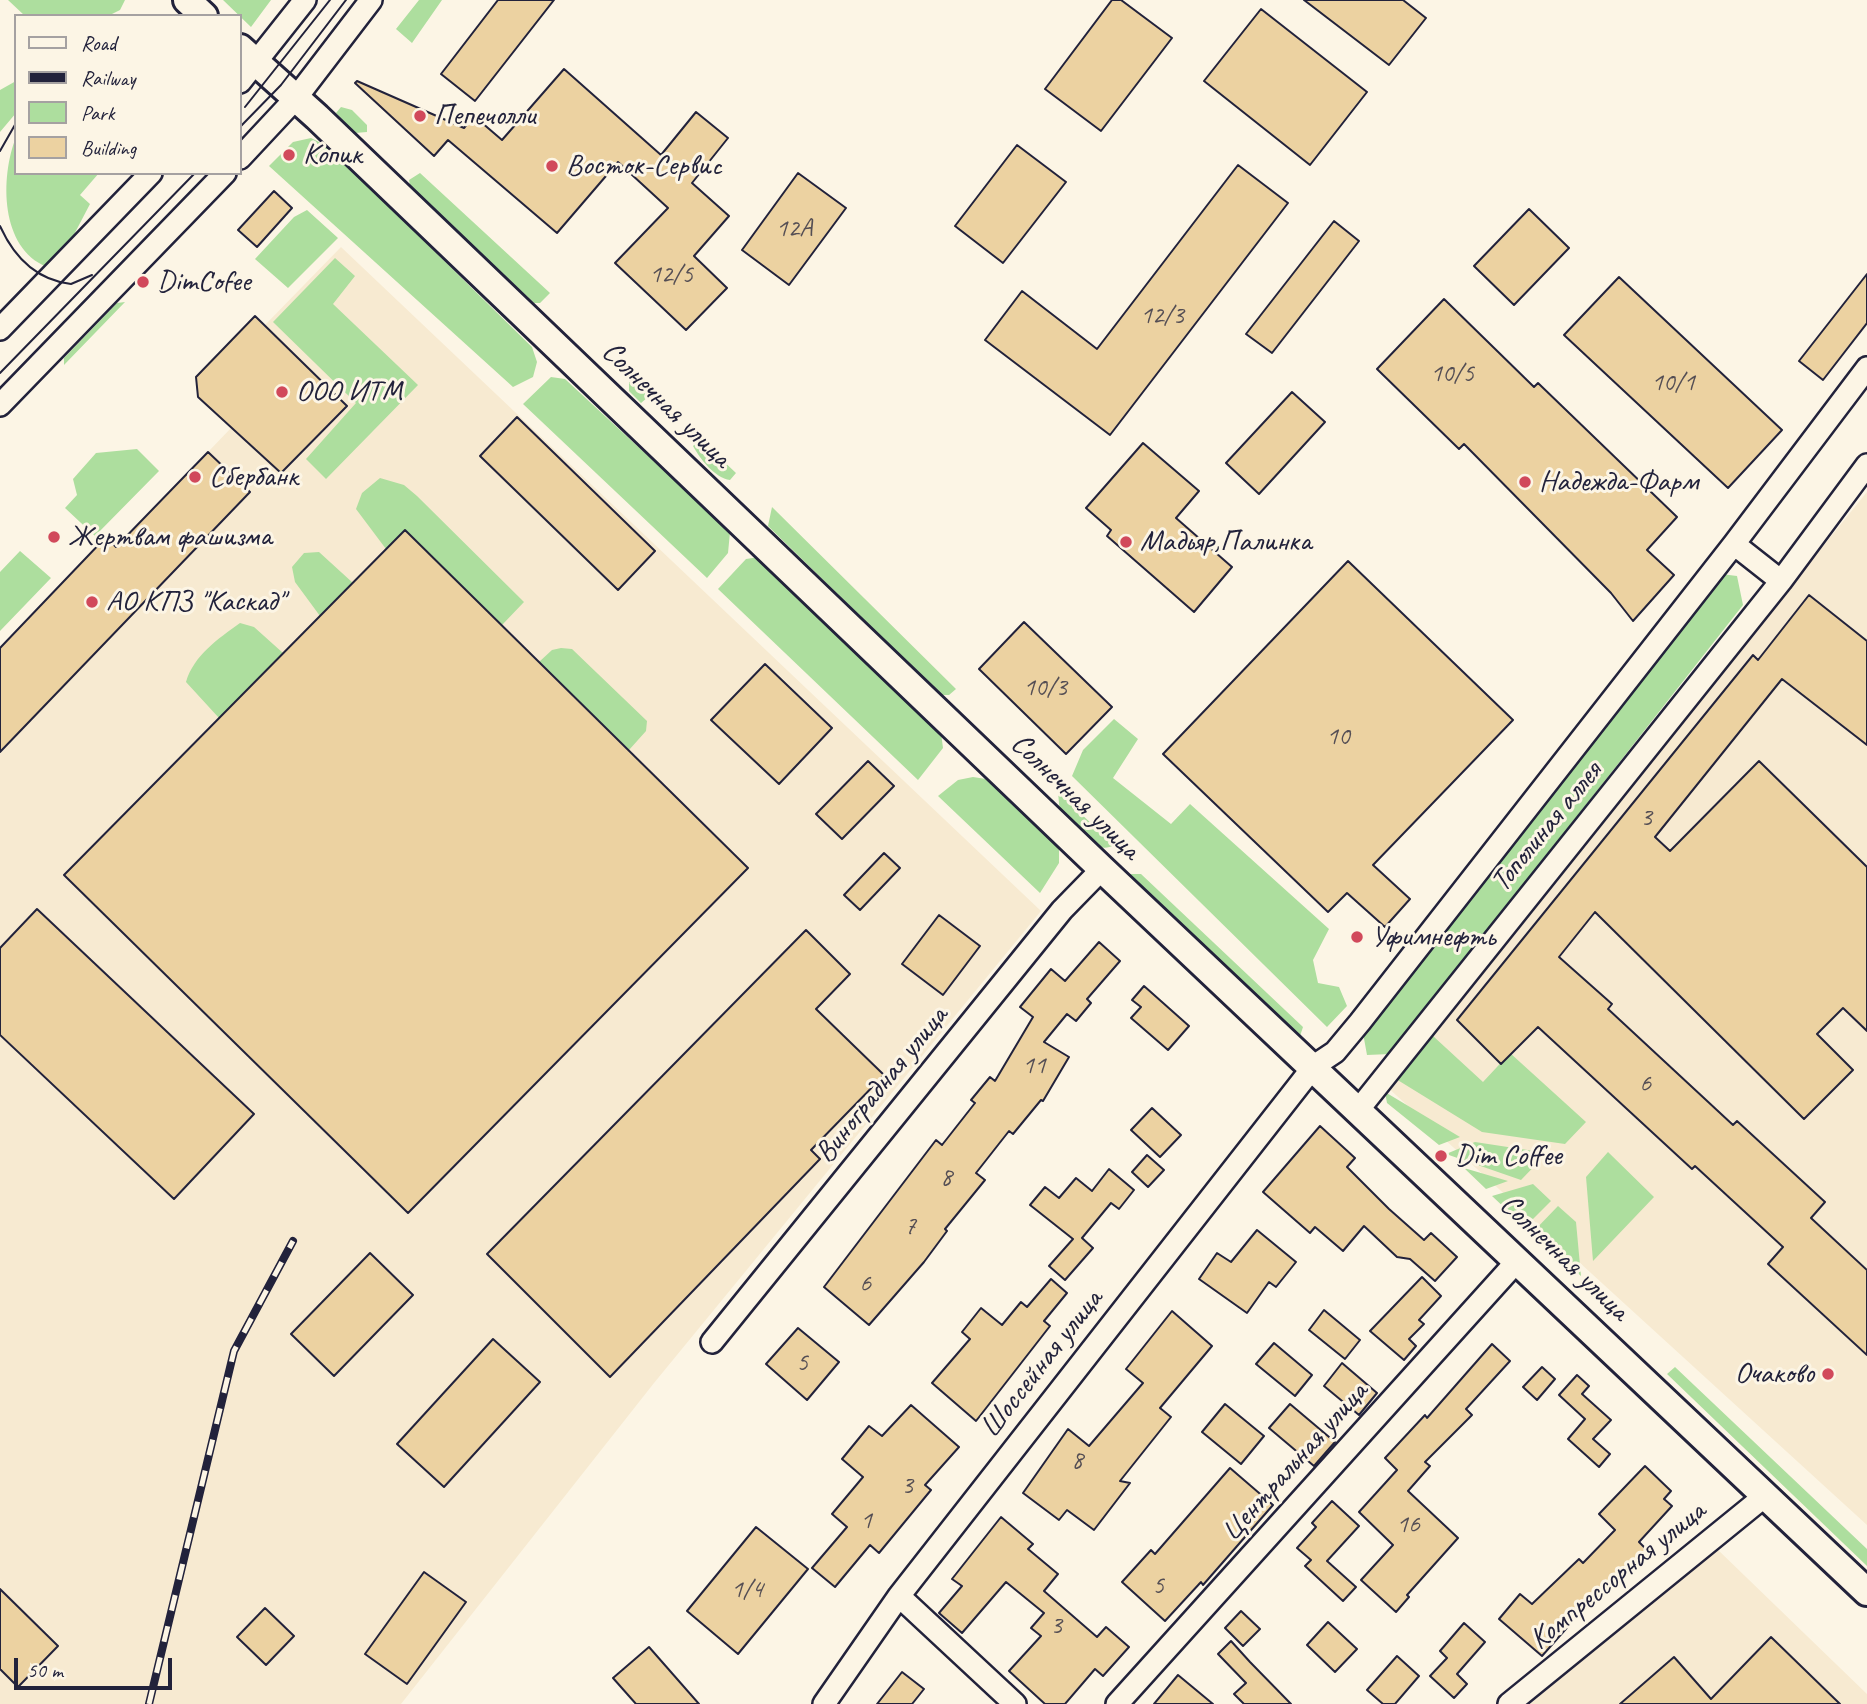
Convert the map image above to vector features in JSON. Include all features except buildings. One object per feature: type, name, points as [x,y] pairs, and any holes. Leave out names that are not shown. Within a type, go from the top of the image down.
[{"type":"main road","points":[[187,0],[202,14]]},
{"type":"main road","name":"Солнечная улица","points":[[245,64],[296,98],[1102,869],[1314,1066],[1867,1592]]},
{"type":"street","points":[[245,64],[305,0]]},
{"type":"street","points":[[242,156],[296,98],[371,0]]},
{"type":"street","points":[[0,329],[149,175]]},
{"type":"street","points":[[0,405],[223,175]]},
{"type":"street","name":"Тополиная аллея","points":[[1314,1066],[1335,1052],[1360,1022],[1734,544],[1867,368]]},
{"type":"street","name":"Тополиная аллея","points":[[1359,1109],[1782,581],[1867,465]]},
{"type":"street","points":[[1734,544],[1782,581]]},
{"type":"street","name":"Виноградная улица","points":[[712,1342],[1062,910],[1102,869]]},
{"type":"street","name":"Шоссейная улица","points":[[824,1704],[899,1596],[1314,1066]]},
{"type":"street","name":"Центральная улица","points":[[1117,1704],[1518,1260]]},
{"type":"street","name":"Компрессорная улица","points":[[1509,1704],[1766,1495]]},
{"type":"street","points":[[899,1596],[1015,1704]]},
{"type":"shaded area","points":[[341,247],[1041,911],[654,1383],[401,1704],[0,1704],[0,648],[106,537],[117,547],[231,428],[198,397],[196,377],[255,316],[265,325]]},
{"type":"shaded area","points":[[1867,492],[1867,1525],[1385,1085]]},
{"type":"shaded area","points":[[1716,1548],[1867,1694],[1867,1704],[1530,1704]]},
{"type":"green space","points":[[8,0],[125,0],[120,10],[112,14],[23,14]]},
{"type":"green space","points":[[223,0],[271,0],[251,27],[242,18],[242,14],[238,14]]},
{"type":"green space","points":[[419,0],[442,0],[412,43],[396,29]]},
{"type":"green space","points":[[14,82],[14,115],[0,132],[0,90]]},
{"type":"green space","points":[[341,107],[352,110],[367,125],[367,132],[355,133],[336,113]]},
{"type":"green space","points":[[311,138],[327,146],[532,347],[537,362],[533,377],[513,387],[269,166],[293,142]]},
{"type":"green space","points":[[14,144],[14,175],[97,175],[80,195],[90,204],[68,246],[47,267],[32,258],[20,244],[12,228],[6,191]]},
{"type":"green space","points":[[420,173],[550,293],[540,303],[534,303],[410,186],[409,180]]},
{"type":"green space","points":[[307,210],[338,238],[288,288],[255,259],[294,217]]},
{"type":"green space","points":[[335,258],[355,276],[333,304],[418,385],[326,479],[306,459],[356,403],[273,322]]},
{"type":"green space","points":[[125,302],[64,365],[64,358],[117,303]]},
{"type":"green space","points":[[629,372],[654,392],[641,403],[629,391]]},
{"type":"green space","points":[[551,377],[565,379],[730,532],[728,553],[707,578],[523,404]]},
{"type":"green space","points":[[700,439],[736,473],[730,480],[714,472],[700,457],[693,446]]},
{"type":"green space","points":[[137,449],[159,471],[95,536],[65,508],[77,495],[73,479],[96,453]]},
{"type":"green space","points":[[380,478],[404,485],[417,496],[524,602],[502,625],[405,530],[386,549],[356,509],[362,493]]},
{"type":"green space","points":[[772,507],[956,689],[949,695],[941,695],[768,526]]},
{"type":"green space","points":[[20,551],[51,578],[0,631],[0,572]]},
{"type":"green space","points":[[319,552],[353,583],[320,616],[295,582],[292,567],[304,553]]},
{"type":"green space","points":[[759,557],[941,733],[943,748],[918,780],[718,589],[746,559]]},
{"type":"green space","points":[[1721,574],[1737,576],[1743,605],[1390,1054],[1367,1055],[1363,1033]]},
{"type":"green space","points":[[240,623],[254,627],[283,653],[219,718],[186,682],[201,656]]},
{"type":"green space","points":[[572,649],[647,721],[646,731],[629,750],[539,662],[552,650]]},
{"type":"green space","points":[[1114,719],[1138,739],[1113,778],[1171,824],[1190,804],[1329,929],[1313,960],[1318,983],[1339,987],[1347,1006],[1327,1027],[1072,776],[1083,750]]},
{"type":"green space","points":[[973,777],[986,779],[1059,849],[1059,863],[1040,893],[938,796],[958,780]]},
{"type":"green space","points":[[1058,792],[1114,845],[1100,847],[1078,833],[1060,814]]},
{"type":"green space","points":[[1129,874],[1141,874],[1303,1027],[1300,1036],[1292,1035],[1130,883]]},
{"type":"green space","points":[[1433,1036],[1483,1082],[1510,1053],[1586,1122],[1565,1144],[1482,1132],[1396,1079],[1397,1069]]},
{"type":"green space","points":[[1385,1092],[1460,1137],[1439,1145],[1387,1103]]},
{"type":"green space","points":[[1475,1142],[1547,1153],[1521,1180],[1446,1154]]},
{"type":"green space","points":[[1608,1152],[1654,1197],[1593,1261],[1586,1177]]},
{"type":"green space","points":[[1464,1168],[1508,1181],[1486,1189]]},
{"type":"green space","points":[[1533,1184],[1551,1201],[1525,1227],[1492,1196]]},
{"type":"green space","points":[[1558,1206],[1576,1222],[1581,1276],[1532,1233]]},
{"type":"green space","points":[[1675,1367],[1867,1549],[1867,1566],[1667,1374]]},
{"type":"tram line","points":[[245,107],[330,0]]},
{"type":"tram line","points":[[242,125],[281,85],[346,0]]},
{"type":"tram line","points":[[0,151],[14,126]]},
{"type":"tram line","points":[[0,373],[193,175]]},
{"type":"tram line","points":[[0,226],[20,257],[48,278],[71,284],[92,275]]},
{"type":"railway","points":[[149,1704],[234,1351],[293,1241]]},
{"type":"place","name":"Пепечолли","points":[[420,116]]},
{"type":"place","name":"Копик","points":[[289,155]]},
{"type":"place","name":"Восток-Сервис","points":[[552,166]]},
{"type":"place","name":"DimCofee","points":[[143,282]]},
{"type":"place","name":"ООО ИТМ","points":[[282,392]]},
{"type":"place","name":"Сбербанк","points":[[195,477]]},
{"type":"place","name":"Надежда-Фарм","points":[[1525,482]]},
{"type":"place","name":"Жертвам фашизма","points":[[54,537]]},
{"type":"place","name":"Мадьяр,Палинка","points":[[1126,542]]},
{"type":"place","name":"АО КПЗ \"Каскад\"","points":[[92,602]]},
{"type":"place","name":"Уфимнефть","points":[[1357,937]]},
{"type":"place","name":"Dim Coffee","points":[[1441,1156]]},
{"type":"place","name":"Очаково","points":[[1828,1374]]}]
